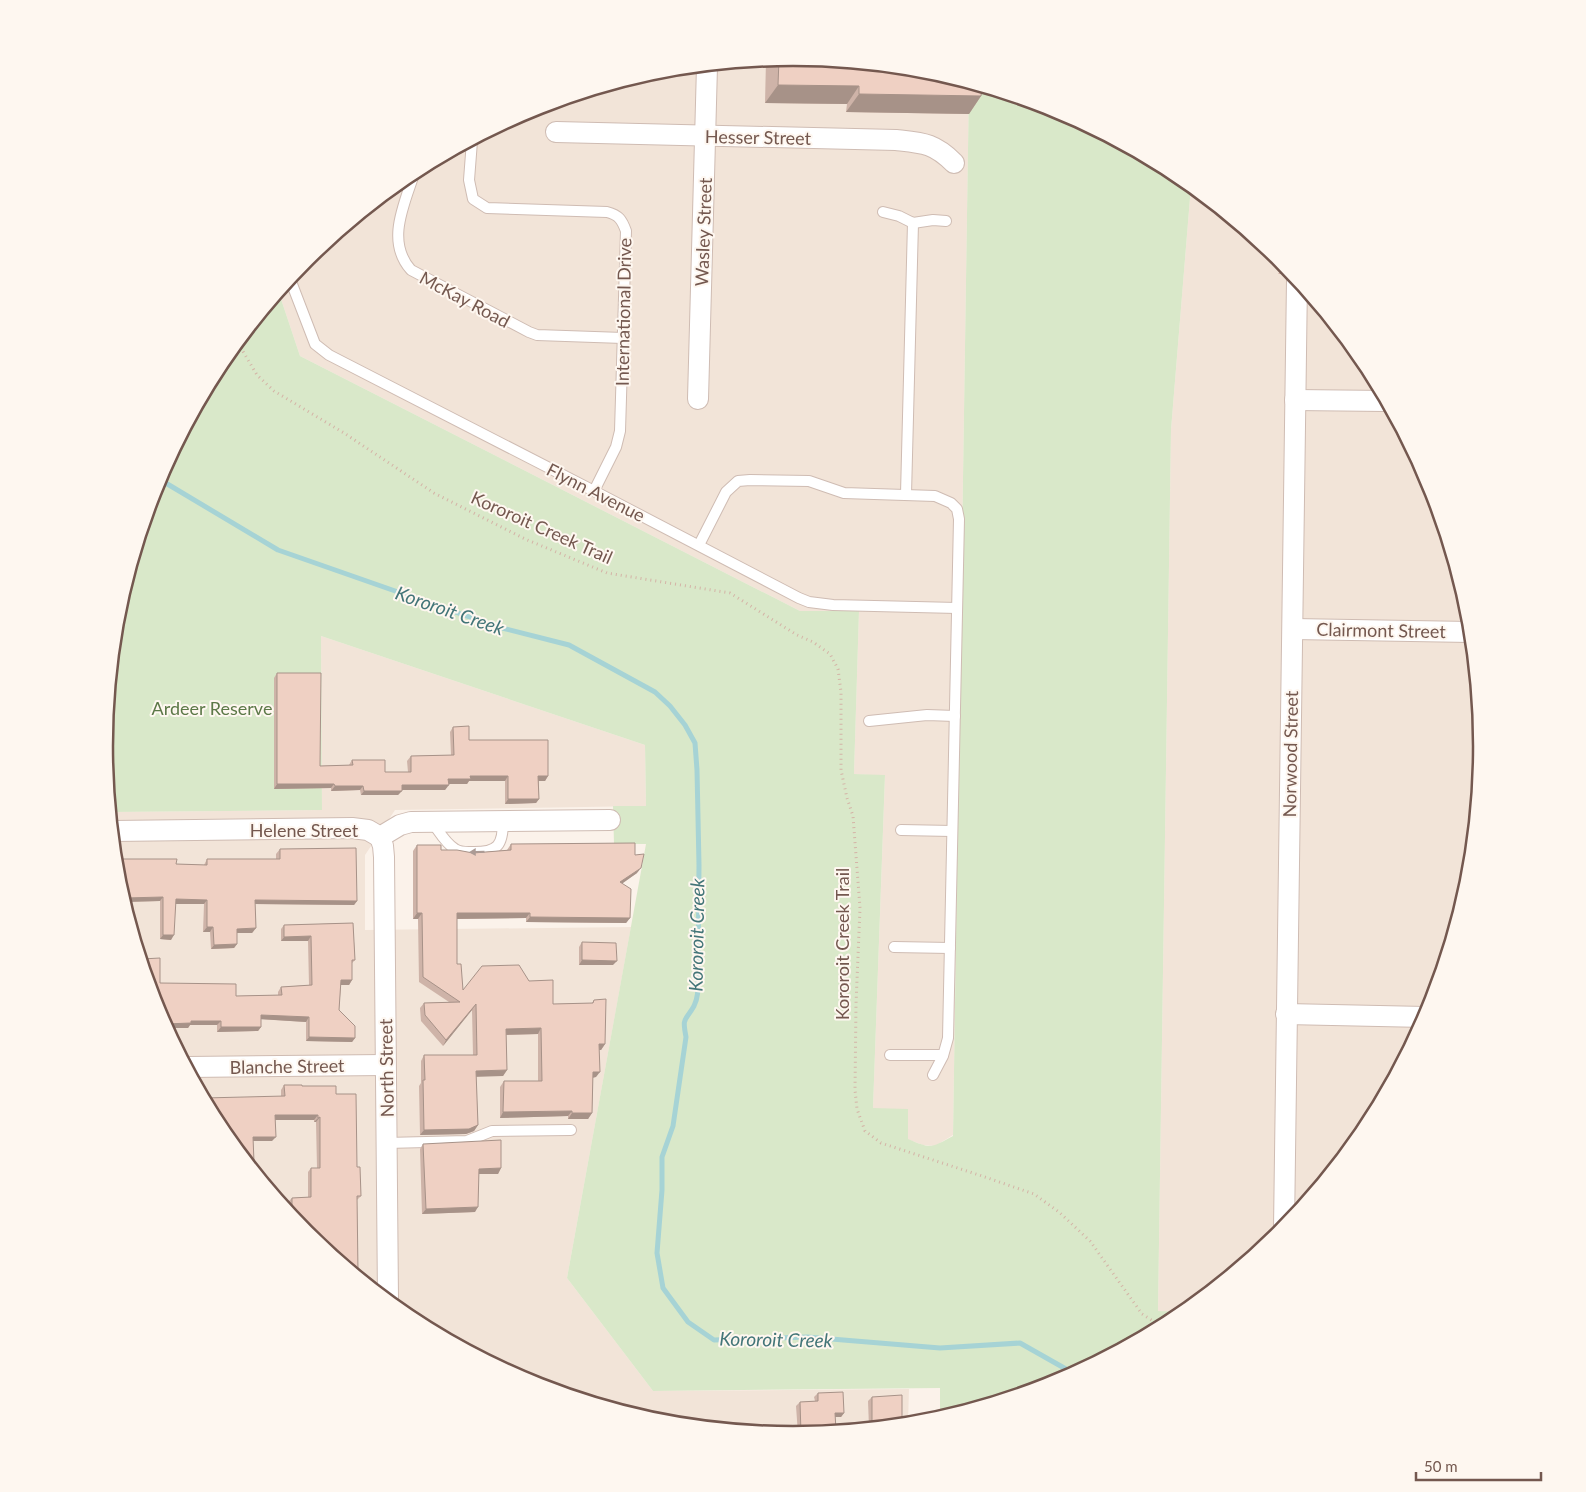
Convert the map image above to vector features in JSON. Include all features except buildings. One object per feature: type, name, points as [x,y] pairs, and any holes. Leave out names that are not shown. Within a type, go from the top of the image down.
[{"type":"street","name":"Wasley Street","points":[[698,399],[708,72]]},
{"type":"street","name":"Hesser Street","points":[[556,132],[896,140],[921,142],[942,151],[954,163]]},
{"type":"street","name":"Norwood Street","points":[[1284,1216],[1297,290]]},
{"type":"street","points":[[1295,400],[1379,401]]},
{"type":"street","name":"Clairmont Street","points":[[1293,629],[1463,632]]},
{"type":"street","name":"Helene Street","points":[[119,831],[352,828],[368,830],[380,837],[400,824],[411,822],[610,820]]},
{"type":"street","name":"North Street","points":[[380,837],[383,846],[388,1291]]},
{"type":"street","points":[[1286,1014],[1416,1017]]},
{"type":"street","name":"Blanche Street","points":[[194,1067],[385,1065]]},
{"type":"lane","name":"International Drive","points":[[472,147],[469,180],[473,199],[488,208],[607,212],[618,216],[626,231],[619,440],[594,491]]},
{"type":"lane","name":"McKay Road","points":[[411,184],[397,234],[400,251],[406,265],[411,270],[537,335],[623,338]]},
{"type":"lane","points":[[883,212],[899,216],[913,223],[946,220]]},
{"type":"lane","points":[[906,494],[913,223]]},
{"type":"lane","name":"Flynn Avenue","points":[[293,286],[311,337],[320,350],[808,602],[833,605],[957,608]]},
{"type":"lane","points":[[699,545],[726,492],[738,481],[808,481],[844,493],[925,495],[944,498],[957,509],[959,519],[948,1038],[943,1055],[933,1074]]},
{"type":"lane","points":[[868,721],[927,716],[954,716]]},
{"type":"lane","points":[[432,822],[447,842],[456,850],[471,852],[491,851],[498,846],[503,833],[503,821]]},
{"type":"lane","points":[[901,830],[952,831]]},
{"type":"lane","points":[[894,947],[950,948]]},
{"type":"lane","points":[[890,1055],[943,1055]]},
{"type":"lane","points":[[386,1143],[467,1141],[492,1131],[571,1130]]},
{"type":"path","name":"Kororoit Creek Trail","points":[[242,349],[257,374],[274,391],[344,433],[434,493],[526,539],[607,572],[730,593],[830,654],[838,669],[841,692],[841,770],[854,826],[860,908],[855,1090],[857,1109],[865,1131],[880,1143],[1034,1194],[1059,1212],[1090,1240],[1142,1314],[1155,1321]]},
{"type":"shaded area","points":[[793,66],[882,72],[926,79],[969,89],[953,1135],[935,1146],[923,1145],[907,1139],[873,1108],[885,776],[854,774],[859,611],[800,611],[300,356],[281,299],[312,265],[379,207],[415,181],[453,157],[492,136],[533,118],[617,89],[660,79],[704,72],[749,68]]},
{"type":"shaded area","points":[[1190,195],[1241,235],[1274,265],[1304,298],[1358,368],[1382,406],[1403,445],[1437,528],[1450,570],[1460,613],[1467,657],[1473,746],[1467,835],[1460,879],[1450,922],[1421,1006],[1403,1047],[1382,1086],[1332,1160],[1274,1227],[1207,1285],[1169,1312],[1158,1312],[1171,430]]},
{"type":"shaded area","points":[[321,636],[645,745],[646,806],[395,810],[365,855],[365,930],[631,927],[567,1278],[653,1391],[909,1389],[908,1416],[837,1424],[793,1426],[749,1424],[704,1420],[660,1413],[617,1403],[575,1390],[492,1356],[453,1335],[379,1285],[312,1227],[254,1160],[228,1124],[204,1086],[183,1047],[149,964],[136,922],[126,879],[117,812],[322,810]]},
{"type":"green space","name":"Ardeer Reserve","points":[[969,89],[1011,102],[1094,136],[1133,157],[1190,195],[1171,430],[1158,1311],[1170,1311],[1133,1335],[1094,1356],[1053,1374],[1011,1390],[940,1410],[940,1388],[653,1391],[567,1278],[646,844],[614,844],[613,806],[646,806],[645,745],[321,636],[322,810],[117,812],[113,746],[119,657],[126,613],[136,570],[149,528],[183,445],[204,406],[228,368],[281,299],[300,356],[800,611],[859,611],[854,774],[885,775],[873,1108],[908,1109],[908,1139],[927,1146],[935,1145],[953,1136]]},
{"type":"waterway","name":"Kororoit Creek","points":[[166,483],[278,550],[498,627],[569,645],[655,692],[670,706],[685,725],[695,743],[697,770],[699,865],[698,991],[695,1003],[684,1022],[686,1037],[673,1126],[662,1157],[662,1190],[657,1253],[663,1288],[688,1322],[714,1340],[807,1337],[940,1348],[1020,1343],[1065,1369]]}]
